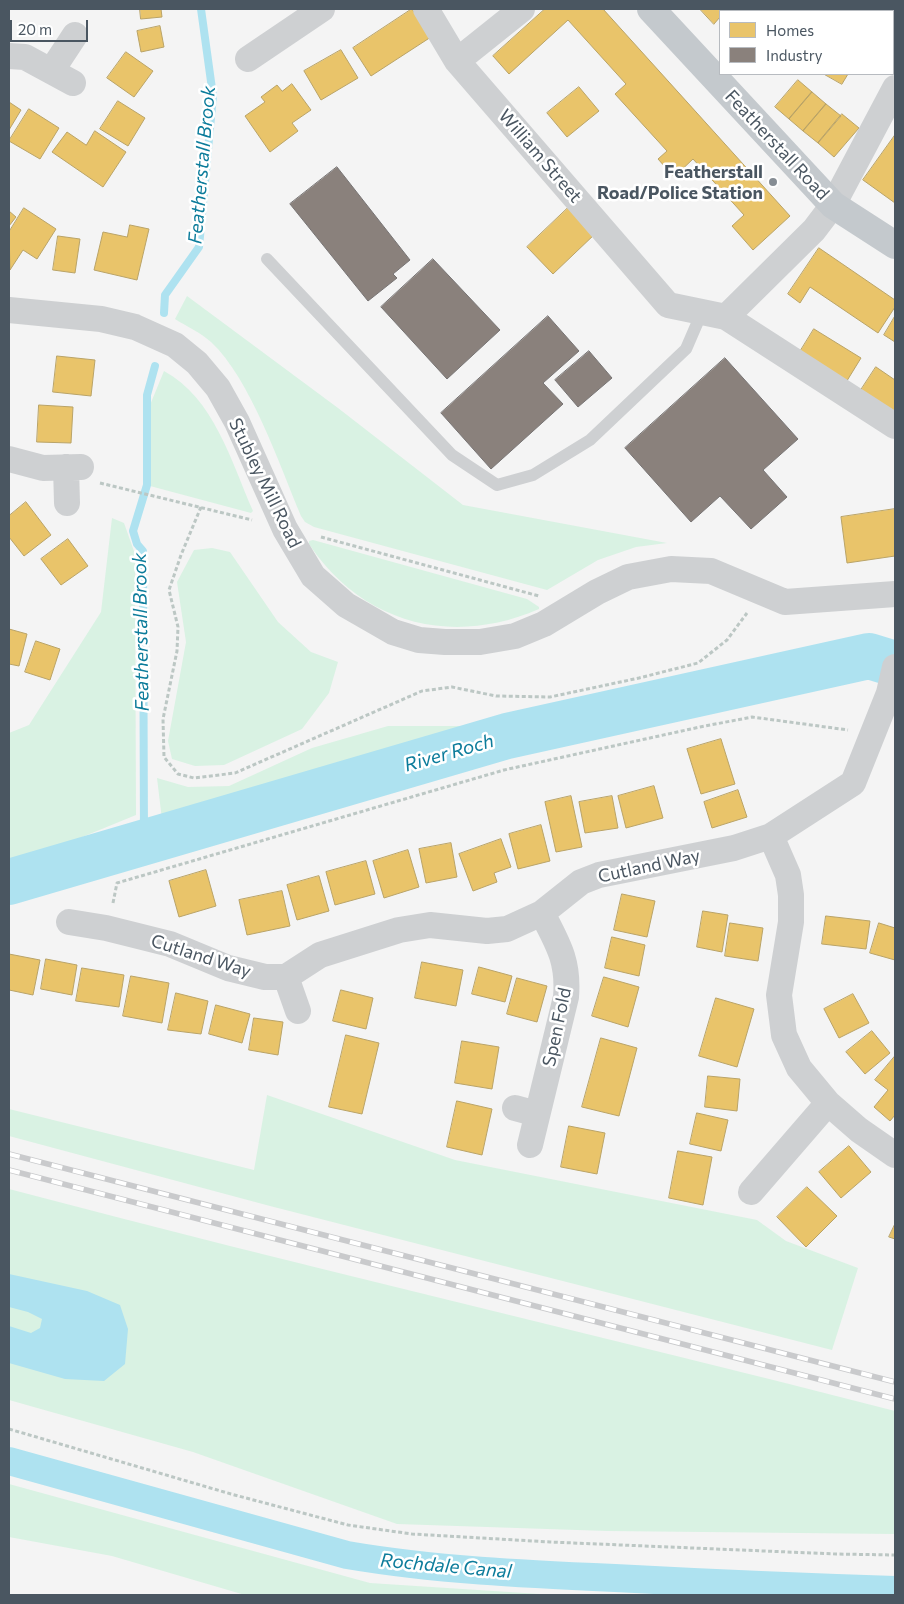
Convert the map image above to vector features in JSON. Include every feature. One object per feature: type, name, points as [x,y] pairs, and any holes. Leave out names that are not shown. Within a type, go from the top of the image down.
[{"type":"highway","name":"Featherstall Road","points":[[651,9],[833,205],[895,245]]},
{"type":"street","points":[[248,59],[322,9]]},
{"type":"street","name":"William Street","points":[[426,9],[456,61],[668,305],[714,314],[895,426]]},
{"type":"street","points":[[456,61],[522,9]]},
{"type":"street","points":[[9,56],[25,57],[62,77],[75,36]]},
{"type":"street","points":[[714,314],[814,230],[833,205],[895,88]]},
{"type":"street","name":"Stubley Mill Road","points":[[9,310],[101,319],[135,326],[175,345],[197,363],[218,388],[252,453],[285,529],[313,576],[328,592],[346,606],[392,632],[420,640],[480,642],[515,636],[544,624],[604,588],[628,577],[671,570],[711,571],[785,602],[895,594]]},
{"type":"street","points":[[9,460],[43,468],[74,467],[67,503]]},
{"type":"street","name":"Cutland Way","points":[[69,922],[109,918],[228,968],[265,977],[286,977],[320,955],[399,930],[430,925],[487,931],[507,929],[542,913],[581,882],[599,875],[734,848],[771,836],[853,784],[889,693],[895,667]]},
{"type":"street","points":[[771,836],[788,875],[791,895],[791,922],[779,995],[784,1035],[799,1068],[828,1103],[859,1130],[895,1155]]},
{"type":"street","name":"Spen Fold","points":[[530,1145],[526,1111],[566,997],[568,975],[563,954],[542,913]]},
{"type":"street","points":[[286,977],[298,1011]]},
{"type":"street","points":[[751,1192],[828,1103]]},
{"type":"lane","points":[[267,259],[452,455],[497,485],[533,475],[590,440],[686,349],[714,314]]},
{"type":"path","points":[[74,467],[93,481],[132,493],[201,507],[546,597]]},
{"type":"path","points":[[201,507],[180,555],[169,590],[178,627],[176,651],[163,719],[164,757],[178,774],[194,778],[236,773],[422,691],[452,687],[496,696],[550,697],[698,663],[727,640],[762,592]]},
{"type":"path","points":[[109,918],[117,883],[504,770],[752,717],[873,735]]},
{"type":"path","points":[[9,1429],[230,1494],[348,1525],[412,1534],[550,1542],[836,1554],[895,1554]]},
{"type":"green space","points":[[187,296],[338,408],[463,505],[667,543],[636,547],[598,560],[547,590],[314,527],[305,522],[301,516],[274,448],[239,377],[211,342],[175,319]]},
{"type":"green space","points":[[164,371],[196,397],[208,414],[228,452],[253,511],[251,513],[150,486],[150,405]]},
{"type":"green space","points":[[112,518],[124,523],[135,554],[136,815],[53,849],[9,859],[9,733],[29,725],[101,612]]},
{"type":"green space","points":[[313,540],[527,599],[539,607],[539,609],[506,620],[474,626],[442,626],[411,621],[382,610],[355,593],[331,571],[309,544],[309,541]]},
{"type":"green space","points":[[212,548],[230,552],[278,622],[311,652],[338,662],[329,693],[302,729],[224,765],[195,766],[172,759],[168,741],[186,642],[177,582],[194,550]]},
{"type":"green space","points":[[388,726],[470,726],[471,738],[163,828],[157,778],[188,787],[229,786],[312,748]]},
{"type":"green space","points":[[267,1095],[455,1160],[757,1220],[786,1241],[858,1268],[832,1350],[270,1206],[9,1136],[9,1109],[254,1170]]},
{"type":"green space","points":[[9,1189],[230,1246],[895,1411],[895,1534],[607,1531],[397,1524],[193,1452],[9,1400]]},
{"type":"green space","points":[[9,1484],[370,1583],[555,1595],[245,1595],[112,1556],[9,1537]]},
{"type":"water","points":[[9,1274],[87,1291],[120,1305],[128,1329],[125,1364],[104,1381],[65,1379],[9,1363],[9,1326],[31,1333],[40,1328],[42,1319],[28,1312],[9,1307]]},
{"type":"building: Homes","points":[[140,9],[161,9],[162,17],[141,19]]},
{"type":"building: Homes","points":[[412,9],[431,37],[371,76],[353,48]]},
{"type":"building: Homes","points":[[545,9],[603,9],[790,216],[753,250],[732,226],[744,215],[693,159],[674,177],[658,159],[667,151],[615,94],[626,84],[568,20],[509,74],[493,56]]},
{"type":"building: Homes","points":[[700,9],[730,9],[719,10],[719,18],[714,24]]},
{"type":"building: Homes","points":[[160,26],[164,47],[141,52],[137,31]]},
{"type":"building: Homes","points":[[341,50],[358,78],[321,100],[304,71]]},
{"type":"building: Homes","points":[[126,52],[153,71],[134,97],[107,78]]},
{"type":"building: Homes","points":[[826,75],[847,75],[842,84]]},
{"type":"building: Homes","points":[[798,80],[812,92],[789,119],[775,107]]},
{"type":"building: Homes","points":[[292,84],[311,110],[292,123],[298,131],[270,152],[245,116],[265,102],[261,97],[277,85],[282,91]]},
{"type":"building: Homes","points":[[579,87],[599,111],[567,137],[547,113]]},
{"type":"building: Homes","points":[[812,92],[826,104],[803,131],[789,119]]},
{"type":"building: Homes","points":[[118,101],[145,118],[128,146],[100,129]]},
{"type":"building: Homes","points":[[9,102],[21,110],[9,130]]},
{"type":"building: Homes","points":[[826,104],[841,116],[818,143],[803,131]]},
{"type":"building: Homes","points":[[29,109],[59,128],[40,159],[9,141]]},
{"type":"building: Homes","points":[[842,114],[859,128],[834,157],[818,143]]},
{"type":"building: Homes","points":[[95,131],[126,152],[103,187],[52,152],[67,132],[86,145]]},
{"type":"building: Homes","points":[[895,135],[895,203],[863,180]]},
{"type":"building: Homes","points":[[570,206],[596,233],[553,274],[527,247]]},
{"type":"building: Homes","points":[[24,208],[56,229],[37,259],[23,250],[10,270],[9,232]]},
{"type":"building: Homes","points":[[9,211],[16,217],[9,226]]},
{"type":"building: Homes","points":[[130,225],[149,229],[137,280],[94,270],[103,232],[127,237]]},
{"type":"building: Homes","points":[[58,236],[80,239],[75,273],[53,270]]},
{"type":"building: Homes","points":[[819,248],[895,300],[895,307],[878,333],[810,287],[800,303],[788,294]]},
{"type":"building: Homes","points":[[895,316],[895,342],[884,335]]},
{"type":"building: Homes","points":[[814,329],[861,358],[845,384],[798,355]]},
{"type":"building: Homes","points":[[57,356],[95,360],[91,396],[53,392]]},
{"type":"building: Homes","points":[[876,367],[895,380],[895,418],[859,393]]},
{"type":"building: Homes","points":[[39,405],[73,407],[71,443],[37,442]]},
{"type":"building: Homes","points":[[26,502],[51,535],[24,556],[9,537],[9,516]]},
{"type":"building: Homes","points":[[895,509],[895,556],[847,563],[841,517]]},
{"type":"building: Homes","points":[[68,539],[88,566],[61,585],[41,559]]},
{"type":"building: Homes","points":[[9,629],[27,634],[19,666],[9,664]]},
{"type":"building: Homes","points":[[36,641],[60,649],[50,680],[25,672]]},
{"type":"building: Homes","points":[[721,739],[735,784],[701,794],[687,749]]},
{"type":"building: Homes","points":[[654,786],[663,818],[626,828],[618,796]]},
{"type":"building: Homes","points":[[738,790],[747,817],[712,828],[704,802]]},
{"type":"building: Homes","points":[[571,796],[582,847],[556,852],[545,802]]},
{"type":"building: Homes","points":[[612,796],[618,828],[585,833],[579,802]]},
{"type":"building: Homes","points":[[541,825],[550,861],[518,869],[509,834]]},
{"type":"building: Homes","points":[[501,839],[511,867],[494,873],[497,882],[473,891],[459,854]]},
{"type":"building: Homes","points":[[451,843],[457,877],[426,883],[419,849]]},
{"type":"building: Homes","points":[[408,850],[419,887],[384,898],[373,861]]},
{"type":"building: Homes","points":[[366,861],[375,894],[335,905],[326,872]]},
{"type":"building: Homes","points":[[206,870],[216,906],[179,917],[169,881]]},
{"type":"building: Homes","points":[[319,876],[329,911],[297,920],[287,885]]},
{"type":"building: Homes","points":[[282,891],[290,926],[247,935],[239,900]]},
{"type":"building: Homes","points":[[622,894],[655,901],[647,937],[614,930]]},
{"type":"building: Homes","points":[[703,911],[728,915],[722,952],[697,947]]},
{"type":"building: Homes","points":[[826,916],[870,921],[866,949],[822,944]]},
{"type":"building: Homes","points":[[730,923],[763,928],[758,961],[725,956]]},
{"type":"building: Homes","points":[[879,923],[895,928],[895,960],[870,953]]},
{"type":"building: Homes","points":[[612,937],[645,945],[639,976],[605,968]]},
{"type":"building: Homes","points":[[9,954],[40,960],[33,995],[9,990]]},
{"type":"building: Homes","points":[[46,959],[77,965],[72,995],[41,989]]},
{"type":"building: Homes","points":[[422,962],[463,970],[456,1006],[415,998]]},
{"type":"building: Homes","points":[[479,967],[512,976],[505,1002],[472,994]]},
{"type":"building: Homes","points":[[82,968],[124,975],[119,1007],[76,1001]]},
{"type":"building: Homes","points":[[131,976],[169,983],[162,1023],[123,1016]]},
{"type":"building: Homes","points":[[604,977],[639,987],[628,1027],[592,1016]]},
{"type":"building: Homes","points":[[517,978],[547,986],[537,1022],[507,1014]]},
{"type":"building: Homes","points":[[341,990],[373,998],[366,1029],[333,1021]]},
{"type":"building: Homes","points":[[176,993],[208,1001],[201,1034],[168,1030]]},
{"type":"building: Homes","points":[[853,994],[869,1023],[839,1038],[824,1009]]},
{"type":"building: Homes","points":[[716,998],[754,1009],[737,1067],[699,1056]]},
{"type":"building: Homes","points":[[216,1005],[250,1014],[242,1043],[209,1034]]},
{"type":"building: Homes","points":[[254,1018],[283,1022],[278,1055],[249,1050]]},
{"type":"building: Homes","points":[[872,1031],[890,1053],[865,1074],[846,1052]]},
{"type":"building: Homes","points":[[346,1035],[379,1043],[362,1114],[329,1107]]},
{"type":"building: Homes","points":[[601,1038],[637,1048],[619,1116],[582,1107]]},
{"type":"building: Homes","points":[[462,1041],[499,1047],[492,1089],[455,1083]]},
{"type":"building: Homes","points":[[895,1056],[895,1115],[890,1121],[874,1107],[888,1090],[875,1080]]},
{"type":"building: Homes","points":[[708,1076],[740,1079],[737,1111],[705,1107]]},
{"type":"building: Homes","points":[[457,1101],[492,1109],[482,1155],[447,1147]]},
{"type":"building: Homes","points":[[697,1113],[728,1120],[721,1151],[690,1144]]},
{"type":"building: Homes","points":[[569,1126],[605,1133],[597,1174],[561,1167]]},
{"type":"building: Homes","points":[[849,1146],[871,1172],[841,1198],[819,1172]]},
{"type":"building: Homes","points":[[678,1151],[712,1157],[703,1205],[669,1198]]},
{"type":"building: Homes","points":[[807,1187],[837,1216],[806,1247],[777,1217]]},
{"type":"building: Homes","points":[[895,1224],[895,1239],[889,1237]]},
{"type":"building: Industry","points":[[337,167],[410,260],[393,274],[397,278],[368,301],[290,204]]},
{"type":"building: Industry","points":[[433,259],[500,330],[447,379],[381,307]]},
{"type":"building: Industry","points":[[548,316],[579,351],[543,383],[563,404],[491,469],[441,413]]},
{"type":"building: Industry","points":[[589,351],[612,378],[578,407],[555,380]]},
{"type":"building: Industry","points":[[725,358],[798,439],[763,470],[787,497],[751,529],[720,496],[691,522],[625,448]]},
{"type":"waterway","name":"Featherstall Brook","points":[[164,313],[165,295],[199,247],[213,96],[201,9]]},
{"type":"waterway","name":"Featherstall Brook","points":[[144,843],[143,551],[137,544],[133,531],[147,485],[147,395],[155,366]]},
{"type":"waterway","name":"River Roch","points":[[9,882],[507,736],[869,656],[895,664]]},
{"type":"waterway","name":"Rochdale Canal","points":[[9,1461],[347,1555],[380,1560],[514,1573],[895,1590]]},
{"type":"railway","points":[[9,1154],[895,1382]]},
{"type":"railway","points":[[9,1170],[895,1399]]},
{"type":"place","name":"Featherstall Road/Police Station","points":[[773,182]]}]
